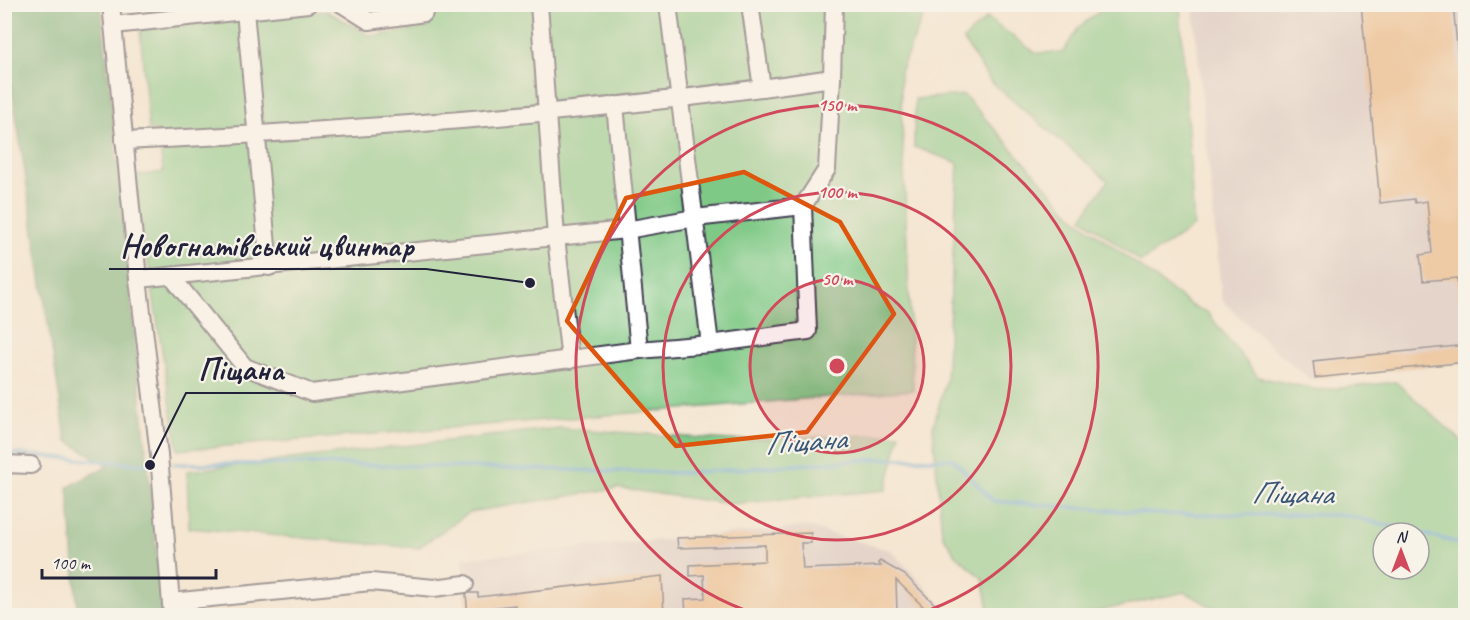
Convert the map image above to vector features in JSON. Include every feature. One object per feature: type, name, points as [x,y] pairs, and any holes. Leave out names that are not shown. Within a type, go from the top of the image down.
[{"type":"street","points":[[111,4],[138,279],[159,455],[172,609],[371,582],[434,588],[465,584]]},
{"type":"street","points":[[114,25],[308,4]]},
{"type":"street","points":[[342,4],[369,21],[424,13],[426,4]]},
{"type":"street","points":[[539,4],[556,237],[570,360]]},
{"type":"street","points":[[668,4],[710,344]]},
{"type":"street","points":[[750,4],[762,88]]},
{"type":"street","points":[[171,276],[245,367],[312,393],[639,350],[710,344],[808,331],[803,206],[826,169],[834,4]]},
{"type":"street","points":[[245,11],[269,267]]},
{"type":"street","points":[[124,141],[256,135],[615,105],[832,78]]},
{"type":"street","points":[[615,105],[639,350]]},
{"type":"street","points":[[138,279],[626,230],[695,218],[803,206]]},
{"type":"street","points":[[4,464],[31,465]]},
{"type":"highlighted area","points":[[744,172],[840,222],[894,314],[807,432],[676,446],[567,321],[626,198]]},
{"type":"shaded area","points":[[1193,5],[1465,5],[1465,362],[1310,379],[1273,349],[1222,300]]},
{"type":"shaded area","points":[[806,527],[892,551],[951,615],[466,615],[463,558]]},
{"type":"green space","points":[[435,4],[928,5],[900,72],[913,390],[178,450],[134,176],[163,172],[158,131],[149,131],[140,30],[327,11],[371,36],[429,27]]},
{"type":"green space","points":[[4,5],[101,5],[163,615],[78,615],[68,487],[108,466],[66,440],[5,44]]},
{"type":"green space","points":[[1108,5],[1180,5],[1194,226],[1141,262],[1082,218],[1108,181],[991,82],[963,40],[987,18],[1036,53],[1063,52],[1079,27]]},
{"type":"green space","points":[[964,95],[1074,217],[1192,306],[1207,312],[1258,377],[1319,390],[1396,382],[1465,444],[1465,615],[1226,615],[1185,592],[1081,615],[990,615],[983,579],[956,555],[942,534],[933,427],[946,380],[958,163],[914,147],[915,99]]},
{"type":"green space","points":[[559,428],[731,440],[900,434],[886,490],[730,504],[618,488],[470,512],[418,548],[189,528],[187,471]]},
{"type":"building","points":[[1361,4],[1453,4],[1466,140],[1466,299],[1459,299],[1457,278],[1423,281],[1420,255],[1432,253],[1427,201],[1415,203],[1414,199],[1380,203]]},
{"type":"building","points":[[1466,345],[1466,362],[1315,378],[1313,361]]},
{"type":"building","points":[[811,533],[811,543],[801,543],[803,569],[881,566],[878,563],[880,561],[905,575],[946,615],[932,615],[896,580],[897,613],[686,615],[685,599],[705,598],[704,575],[690,576],[690,565],[765,561],[765,545],[678,548],[677,538]]},
{"type":"building","points":[[662,576],[664,615],[516,615],[515,605],[479,609],[479,615],[468,615],[466,594],[469,593],[478,593],[478,597]]},
{"type":"waterway","name":"Піщана","points":[[4,453],[150,465]]},
{"type":"waterway","name":"Піщана","points":[[174,464],[341,464],[683,473],[877,459],[953,459],[993,501],[1158,514],[1345,515],[1371,521]]},
{"type":"waterway","name":"Піщана","points":[[1431,536],[1466,545]]},
{"type":"place","name":"Новогнатівський цвинтар","points":[[530,283]]},
{"type":"place","name":"Піщана","points":[[150,465]]}]
